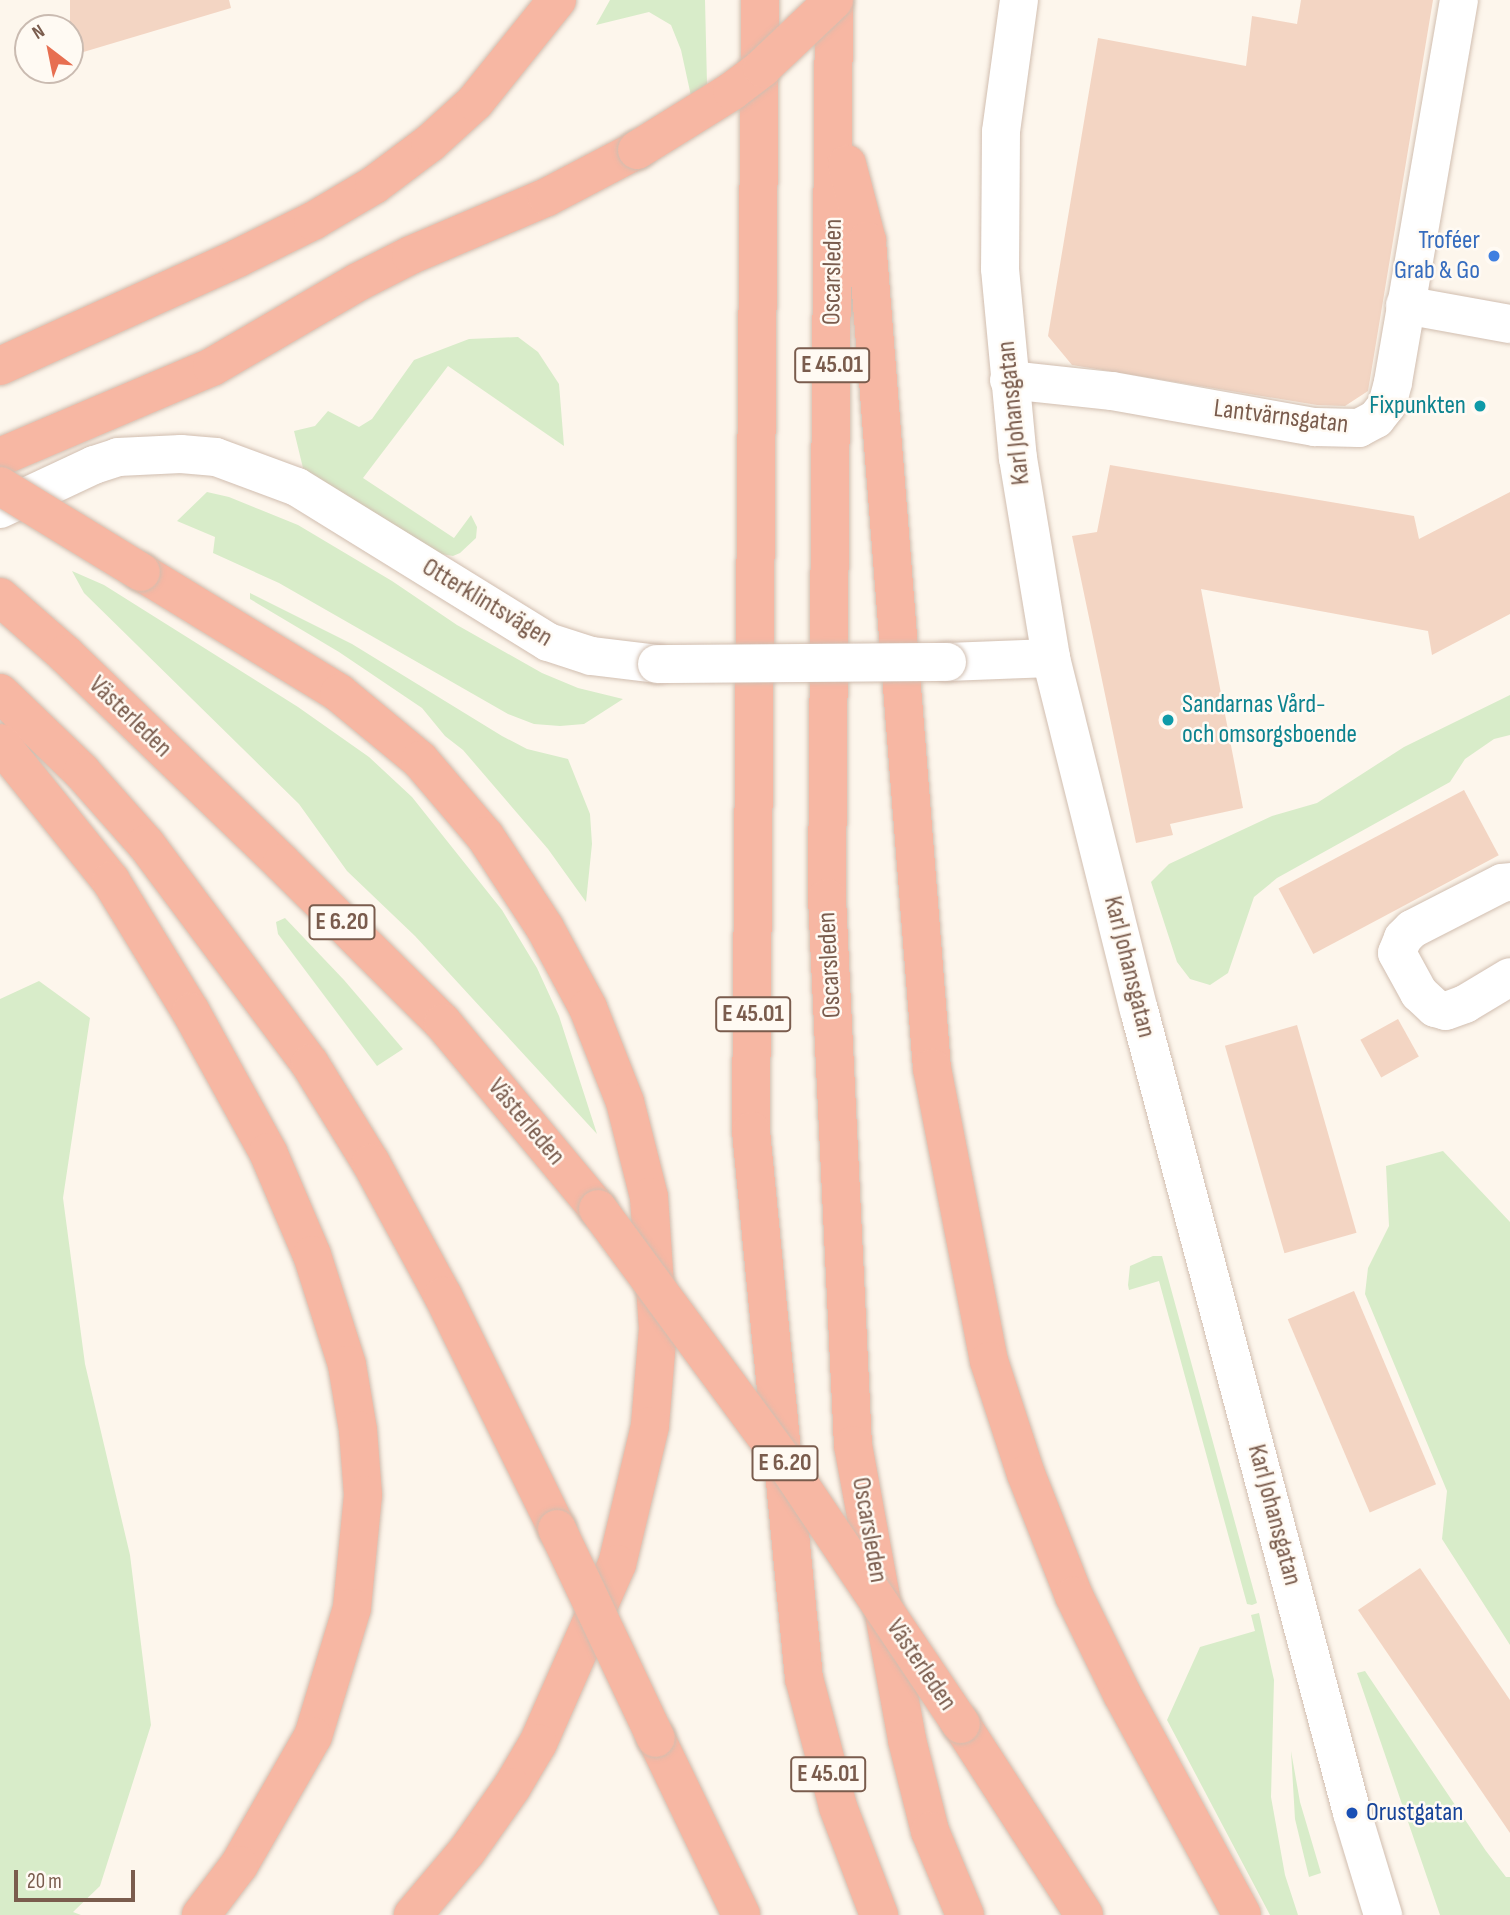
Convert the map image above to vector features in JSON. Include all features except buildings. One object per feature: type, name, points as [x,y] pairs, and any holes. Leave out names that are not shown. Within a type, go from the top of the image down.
[{"type":"highway","points":[[0,366],[239,257],[313,220],[374,185],[430,144],[475,102],[557,0]]},
{"type":"highway","name":"E 45.01","points":[[760,0],[751,1131],[803,1678],[838,1807],[879,1915]]},
{"type":"highway","points":[[0,457],[212,367],[358,282],[547,197],[638,150],[752,76],[834,0]]},
{"type":"highway","name":"Oscarsleden","points":[[834,0],[827,898],[853,1445],[907,1740],[930,1831],[965,1915]]},
{"type":"highway","points":[[834,113],[867,241],[932,1068],[989,1361],[1026,1474],[1074,1596],[1122,1694],[1242,1915]]},
{"type":"highway","points":[[0,486],[339,694],[420,760],[485,836],[545,928],[588,1009],[625,1102],[649,1197],[658,1328],[650,1426],[617,1564],[538,1743],[512,1787],[467,1851],[413,1915]]},
{"type":"highway","name":"Västerleden","points":[[0,597],[65,654],[443,1023],[598,1209],[784,1461],[961,1724],[1084,1915]]},
{"type":"highway","points":[[8,701],[82,772],[146,844],[310,1064],[371,1163],[443,1296],[741,1915]]},
{"type":"highway","points":[[0,743],[111,881],[191,1012],[268,1152],[312,1255],[347,1365],[358,1430],[363,1495],[352,1608],[346,1631],[313,1736],[239,1866],[201,1915]]},
{"type":"street","name":"Karl Johansgatan","points":[[1019,0],[1001,132],[998,199],[1009,380],[1022,490],[1051,658],[1150,1050],[1352,1813],[1383,1915]]},
{"type":"street","name":"Lantvärnsgatan","points":[[1009,380],[1112,390],[1315,427],[1359,428],[1376,419],[1387,405],[1459,0]]},
{"type":"street","points":[[1405,305],[1510,324]]},
{"type":"street","name":"Otterklintsvägen","points":[[0,509],[94,465],[118,457],[181,454],[216,457],[297,487],[548,642],[591,656],[657,664],[947,662],[1051,658]]},
{"type":"street","points":[[1510,882],[1502,883],[1412,929],[1403,939],[1397,953],[1419,993],[1435,1009],[1446,1011],[1465,1004],[1510,977]]},
{"type":"green space","points":[[610,0],[705,0],[707,84],[691,96],[681,50],[671,25],[649,12],[596,25]]},
{"type":"green space","points":[[518,337],[538,352],[559,384],[564,446],[448,366],[363,478],[454,538],[471,515],[477,527],[476,538],[460,553],[453,556],[441,554],[303,468],[294,431],[315,426],[328,411],[359,427],[372,419],[414,360],[469,339]]},
{"type":"green space","points":[[207,492],[229,497],[298,525],[392,581],[457,625],[542,673],[578,688],[623,699],[584,724],[534,724],[508,714],[279,583],[213,553],[215,537],[177,521]]},
{"type":"green space","points":[[72,571],[104,585],[298,707],[369,757],[412,797],[502,910],[537,968],[559,1016],[597,1134],[415,936],[347,871],[299,804],[84,593]]},
{"type":"green space","points":[[250,593],[352,644],[502,736],[527,749],[568,759],[590,814],[592,844],[586,902],[548,849],[463,750],[445,736],[422,708],[339,652],[250,599]]},
{"type":"green space","points":[[1510,695],[1510,735],[1494,739],[1465,759],[1450,782],[1277,878],[1254,897],[1228,973],[1210,985],[1190,979],[1177,962],[1151,882],[1169,864],[1272,816],[1317,803],[1404,747]]},
{"type":"green space","points":[[285,918],[344,980],[403,1049],[377,1066],[278,934],[276,922]]},
{"type":"green space","points":[[39,981],[90,1018],[63,1198],[85,1364],[130,1555],[151,1725],[100,1886],[73,1912],[81,1915],[0,1915],[0,999]]},
{"type":"green space","points":[[1443,1151],[1510,1222],[1510,1645],[1442,1539],[1447,1491],[1365,1294],[1368,1268],[1389,1226],[1386,1166]]},
{"type":"green space","points":[[1153,1256],[1162,1256],[1257,1603],[1252,1605],[1247,1604],[1159,1281],[1129,1290],[1130,1266]]},
{"type":"green space","points":[[1259,1613],[1274,1680],[1271,1797],[1285,1875],[1298,1915],[1270,1915],[1167,1720],[1200,1647],[1255,1631],[1251,1615]]},
{"type":"green space","points":[[1365,1671],[1486,1851],[1506,1877],[1510,1877],[1510,1915],[1440,1915],[1357,1673]]},
{"type":"green space","points":[[1291,1751],[1300,1802],[1321,1873],[1309,1877],[1295,1819]]},
{"type":"place","name":"Troféer Grab & Go","points":[[1494,256]]},
{"type":"place","name":"Fixpunkten","points":[[1480,406]]},
{"type":"place","name":"Sandarnas Vård- och omsorgsboende","points":[[1168,720]]},
{"type":"place","name":"Orustgatan","points":[[1352,1813]]}]
